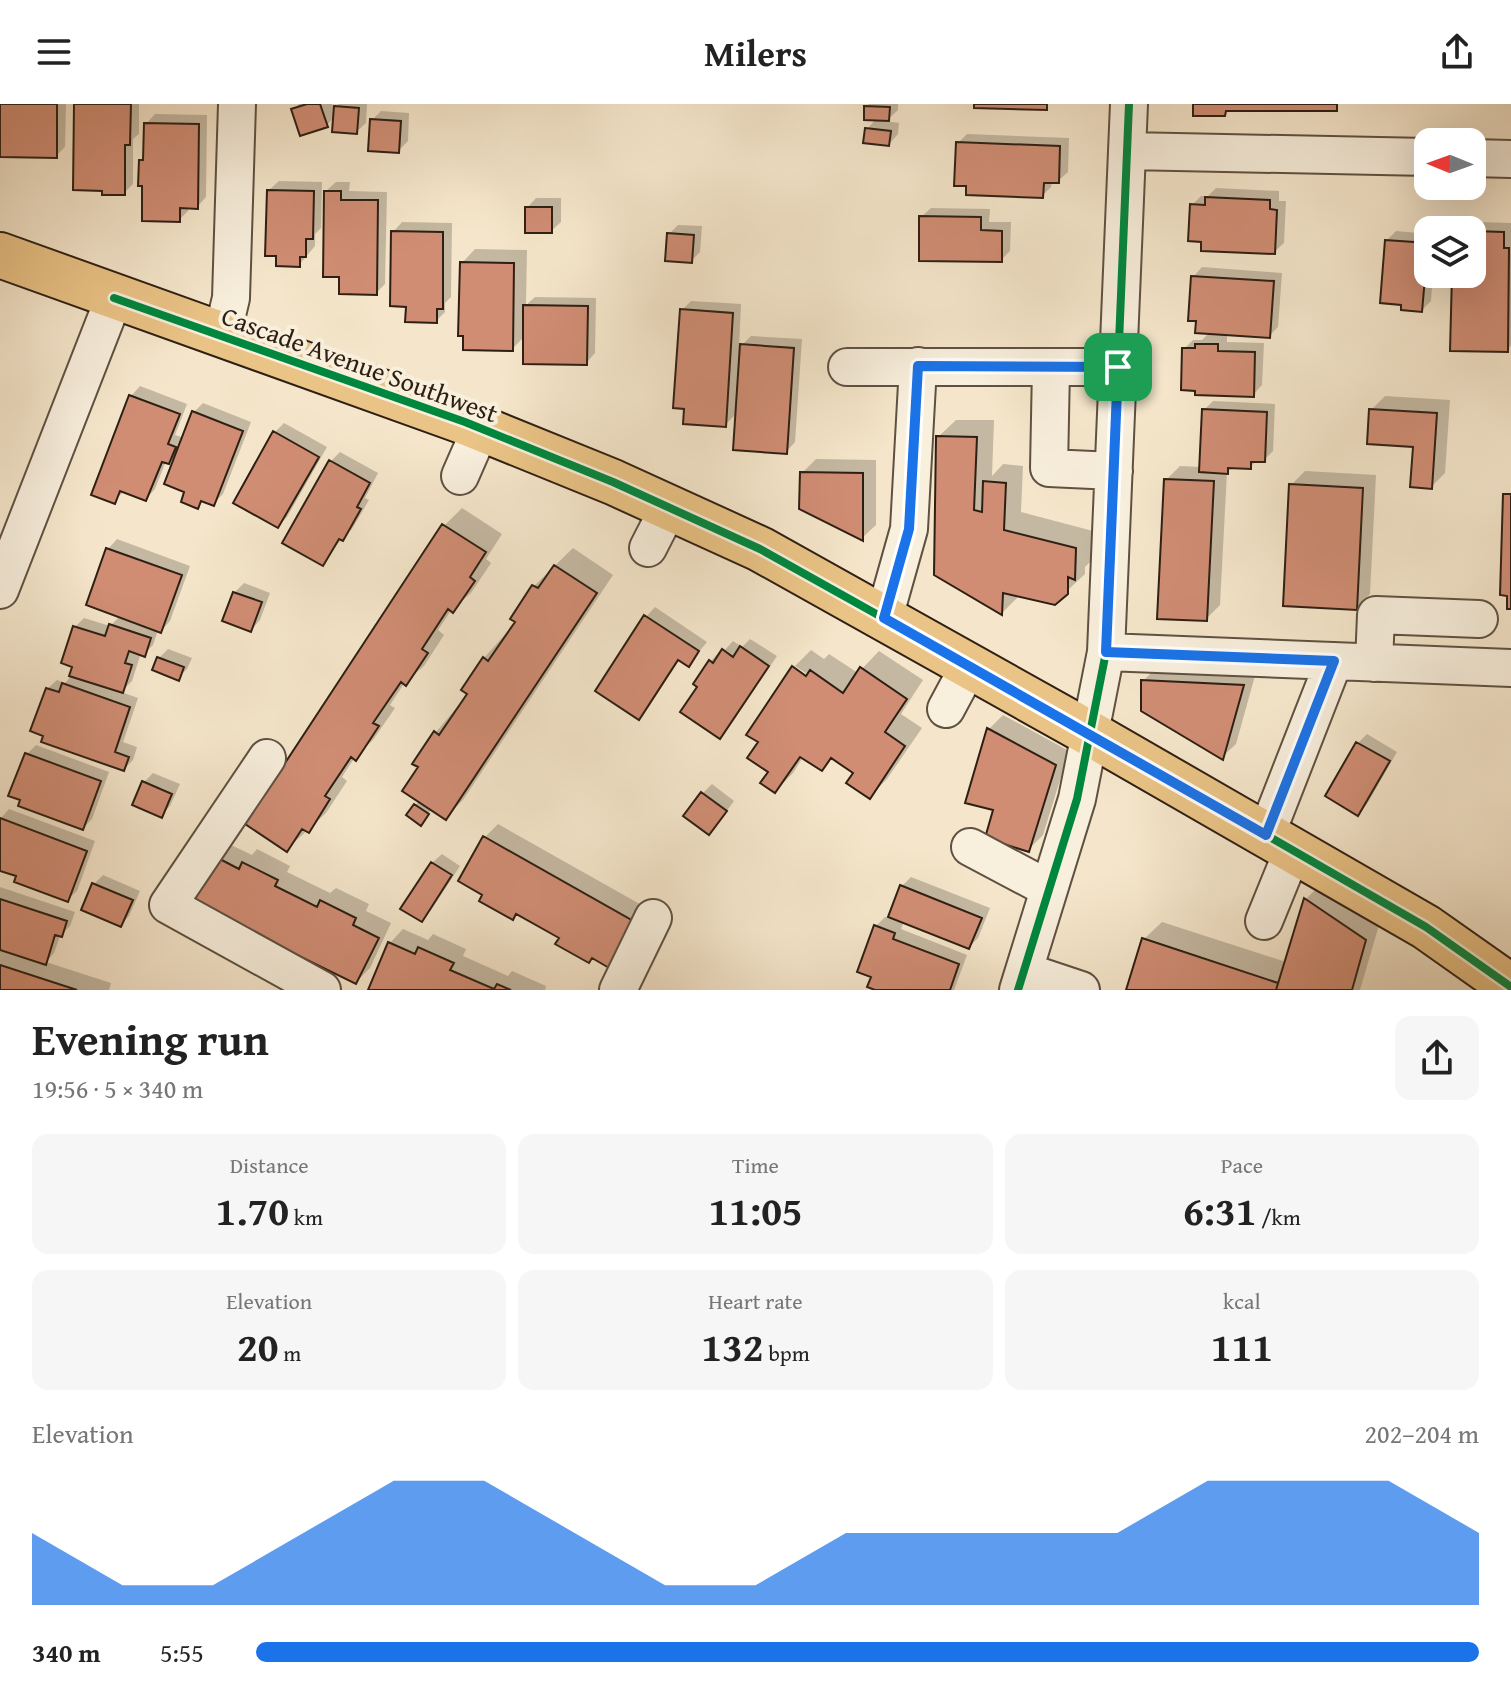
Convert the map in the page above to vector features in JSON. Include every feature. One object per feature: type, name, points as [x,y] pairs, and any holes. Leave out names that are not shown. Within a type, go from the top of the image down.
[{"type":"main road","name":"Cascade Avenue Southwest","points":[[0,255],[481,428],[613,482],[760,549],[1426,927],[1511,987]]},
{"type":"street","points":[[222,336],[231,298],[237,104]]},
{"type":"street","points":[[1081,990],[1021,980],[1077,799],[1106,652],[1129,104]]},
{"type":"street","points":[[1128,151],[1414,157]]},
{"type":"street","points":[[1486,158],[1511,159]]},
{"type":"street","points":[[0,590],[114,298]]},
{"type":"street","points":[[884,618],[909,529],[918,366]]},
{"type":"street","points":[[847,367],[1118,367]]},
{"type":"street","points":[[1051,368],[1049,468],[1114,471]]},
{"type":"street","points":[[460,476],[481,428]]},
{"type":"street","points":[[648,548],[669,507]]},
{"type":"street","points":[[1374,663],[1376,615],[1479,619]]},
{"type":"street","points":[[1106,652],[1511,668]]},
{"type":"street","points":[[1264,921],[1280,843],[1334,661]]},
{"type":"street","points":[[946,709],[969,666]]},
{"type":"street","points":[[267,758],[168,905],[322,990]]},
{"type":"street","points":[[970,847],[1049,889]]},
{"type":"street","points":[[618,990],[653,918]]},
{"type":"building","points":[[0,104],[57,104],[57,158],[0,157]]},
{"type":"building","points":[[74,104],[131,104],[130,145],[125,145],[125,195],[73,190]]},
{"type":"building","points":[[320,104],[328,127],[300,136],[291,109]]},
{"type":"building","points":[[974,104],[1047,104],[1047,110],[974,108]]},
{"type":"building","points":[[1193,104],[1337,104],[1337,111],[1226,111],[1225,116],[1193,116]]},
{"type":"building","points":[[334,106],[359,108],[357,134],[332,132]]},
{"type":"building","points":[[864,106],[890,107],[889,121],[864,120]]},
{"type":"building","points":[[370,119],[401,121],[399,153],[368,151]]},
{"type":"building","points":[[144,123],[199,124],[198,209],[180,208],[180,222],[142,221],[142,186],[138,186],[139,160],[143,160]]},
{"type":"building","points":[[865,128],[891,131],[889,146],[863,143]]},
{"type":"building","points":[[956,142],[1060,146],[1059,183],[1044,183],[1043,198],[966,195],[966,186],[954,186]]},
{"type":"building","points":[[267,190],[314,191],[313,239],[306,239],[306,257],[300,257],[300,267],[276,266],[276,256],[265,256]]},
{"type":"building","points":[[324,191],[341,191],[341,200],[378,200],[377,295],[339,294],[339,277],[323,277]]},
{"type":"building","points":[[1205,197],[1270,200],[1270,209],[1277,210],[1275,254],[1201,251],[1201,242],[1188,241],[1190,204],[1205,205]]},
{"type":"building","points":[[525,207],[552,207],[552,233],[525,233]]},
{"type":"building","points":[[919,216],[981,217],[981,230],[1002,231],[1002,262],[919,261]]},
{"type":"building","points":[[391,231],[443,232],[443,309],[437,309],[437,323],[405,322],[406,307],[390,306]]},
{"type":"building","points":[[1486,231],[1504,232],[1504,248],[1509,248],[1508,352],[1450,351],[1452,288],[1486,288]]},
{"type":"building","points":[[667,233],[694,235],[692,263],[665,261]]},
{"type":"building","points":[[1385,240],[1414,242],[1414,288],[1424,288],[1422,312],[1401,310],[1401,305],[1380,303]]},
{"type":"building","points":[[460,262],[514,263],[513,351],[463,350],[463,336],[458,336]]},
{"type":"building","points":[[1191,276],[1274,281],[1270,338],[1195,333],[1196,321],[1188,321]]},
{"type":"building","points":[[523,305],[588,306],[587,365],[523,364]]},
{"type":"building","points":[[680,309],[733,313],[726,427],[683,424],[684,409],[673,408]]},
{"type":"building","points":[[740,344],[794,348],[787,454],[733,450]]},
{"type":"building","points":[[1195,344],[1218,344],[1218,351],[1255,352],[1254,397],[1195,395],[1195,391],[1181,390],[1182,348],[1195,348]]},
{"type":"building","points":[[129,395],[180,414],[168,444],[176,447],[169,464],[162,462],[146,501],[120,491],[115,504],[91,495]]},
{"type":"building","points":[[1202,409],[1267,412],[1265,462],[1251,462],[1251,469],[1228,468],[1228,474],[1199,472]]},
{"type":"building","points":[[1369,409],[1437,413],[1432,489],[1410,487],[1413,447],[1367,444]]},
{"type":"building","points":[[192,411],[243,431],[214,506],[201,501],[198,509],[181,502],[184,492],[164,484]]},
{"type":"building","points":[[273,431],[319,457],[278,528],[233,503]]},
{"type":"building","points":[[936,436],[977,437],[974,510],[982,512],[983,481],[1006,483],[1004,530],[1076,548],[1075,580],[1068,577],[1068,594],[1055,605],[1003,593],[1002,615],[934,575]]},
{"type":"building","points":[[329,460],[370,483],[357,507],[361,509],[343,541],[339,539],[323,566],[282,543]]},
{"type":"building","points":[[800,472],[863,473],[863,541],[799,509]]},
{"type":"building","points":[[1164,479],[1214,481],[1207,621],[1157,619]]},
{"type":"building","points":[[1289,484],[1363,488],[1357,610],[1283,606]]},
{"type":"building","points":[[1503,494],[1511,494],[1511,609],[1507,609],[1507,596],[1500,595]]},
{"type":"building","points":[[442,524],[486,552],[470,577],[475,581],[453,613],[448,609],[422,649],[428,653],[406,686],[401,682],[373,723],[379,726],[356,761],[351,757],[325,796],[330,799],[309,833],[302,829],[287,852],[245,824]]},
{"type":"building","points":[[106,548],[182,575],[161,633],[86,605]]},
{"type":"building","points":[[554,565],[597,593],[446,820],[402,791],[418,767],[412,764],[434,731],[439,735],[467,694],[461,690],[483,657],[488,661],[515,622],[510,619],[532,585],[538,588]]},
{"type":"building","points":[[233,592],[262,602],[251,632],[222,621]]},
{"type":"building","points":[[644,615],[699,651],[689,667],[678,660],[639,720],[595,691]]},
{"type":"building","points":[[109,624],[151,638],[145,657],[129,651],[125,663],[132,665],[123,693],[69,676],[72,667],[61,663],[73,626],[105,636]]},
{"type":"building","points":[[740,646],[769,666],[720,739],[680,712],[697,687],[693,684],[709,660],[713,663],[722,649],[733,657]]},
{"type":"building","points":[[157,657],[184,667],[179,681],[152,670]]},
{"type":"building","points":[[792,666],[806,676],[810,670],[843,693],[860,667],[907,699],[885,732],[905,746],[870,799],[846,783],[853,773],[831,758],[822,771],[800,757],[775,793],[760,783],[768,772],[747,758],[758,742],[746,735]]},
{"type":"building","points":[[1141,680],[1244,685],[1223,760],[1141,711]]},
{"type":"building","points":[[62,683],[130,707],[115,752],[129,757],[124,771],[41,742],[43,736],[30,731],[46,688],[59,692]]},
{"type":"building","points":[[987,728],[1056,765],[1029,852],[985,838],[993,810],[965,803]]},
{"type":"building","points":[[1356,742],[1390,761],[1358,816],[1325,796]]},
{"type":"building","points":[[25,753],[101,781],[83,830],[18,806],[20,800],[8,796]]},
{"type":"building","points":[[142,781],[172,794],[162,818],[132,805]]},
{"type":"building","points":[[701,792],[727,811],[709,835],[683,816]]},
{"type":"building","points":[[414,804],[429,814],[421,826],[406,815]]},
{"type":"building","points":[[0,818],[87,851],[68,902],[14,882],[16,876],[0,871]]},
{"type":"building","points":[[483,836],[642,926],[616,972],[592,958],[589,963],[555,944],[559,938],[516,914],[513,920],[479,901],[482,895],[458,881]]},
{"type":"building","points":[[214,856],[239,869],[242,862],[278,880],[275,886],[317,907],[320,900],[356,918],[353,925],[379,938],[356,984],[191,903]]},
{"type":"building","points":[[431,862],[452,875],[422,922],[400,909]]},
{"type":"building","points":[[92,883],[133,900],[121,927],[81,910]]},
{"type":"building","points":[[900,885],[982,918],[969,949],[888,917]]},
{"type":"building","points":[[1304,898],[1366,940],[1352,990],[1276,990]]},
{"type":"building","points":[[0,899],[67,921],[62,937],[55,935],[46,965],[0,950]]},
{"type":"building","points":[[874,925],[895,933],[893,939],[959,964],[950,990],[875,990],[867,987],[871,977],[857,972]]},
{"type":"building","points":[[1142,938],[1278,983],[1276,990],[1126,990]]},
{"type":"building","points":[[388,942],[415,954],[418,947],[454,963],[450,970],[494,989],[497,984],[511,990],[368,990]]},
{"type":"building","points":[[0,965],[77,990],[0,990]]},
{"type":"cycle path","points":[[1018,990],[1077,799],[1106,652],[1129,104]]},
{"type":"cycle path","points":[[114,298],[465,422],[613,482],[760,549],[1426,927],[1511,987]]},
{"type":"route","points":[[918,366],[1118,367],[1106,652],[1334,661],[1266,835],[884,618],[909,529],[918,366]]}]
